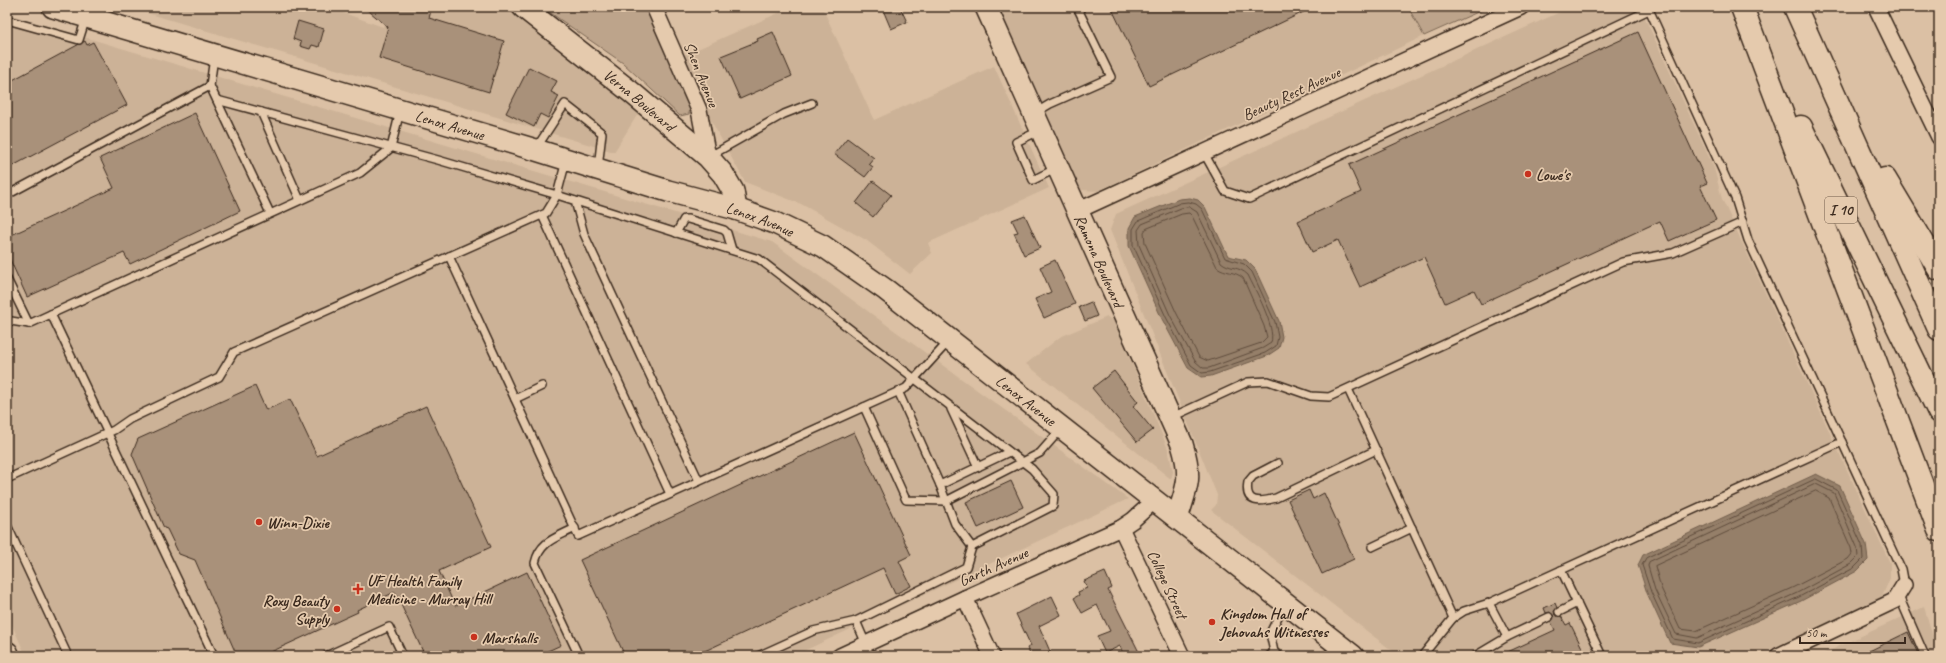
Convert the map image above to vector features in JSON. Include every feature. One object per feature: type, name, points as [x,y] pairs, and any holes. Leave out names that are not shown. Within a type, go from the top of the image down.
[{"type":"main road","name":"Lenox Avenue","points":[[53,7],[92,17],[400,111],[598,168],[668,191],[736,209],[775,223],[823,246],[880,286],[1155,500],[1285,603],[1340,653]]},
{"type":"main road","name":"Verna Boulevard","points":[[523,7],[631,92],[708,158],[723,174],[730,187],[736,209]]},
{"type":"main road","name":"Ramona Boulevard","points":[[986,7],[1182,444],[1189,477],[1177,518]]},
{"type":"main road","name":"I 10","points":[[1743,7],[1939,412]]},
{"type":"main road","points":[[1743,7],[1939,530]]},
{"type":"main road","name":"I 10","points":[[1795,7],[1836,95],[1939,329]]},
{"type":"main road","points":[[1836,95],[1939,269]]},
{"type":"street","name":"Shen Avenue","points":[[654,7],[700,110],[708,158]]},
{"type":"street","name":"Beauty Rest Avenue","points":[[1077,211],[1521,7]]},
{"type":"street","points":[[1876,7],[1939,138]]},
{"type":"street","name":"Garth Avenue","points":[[840,656],[1121,528],[1133,520],[1155,500]]},
{"type":"street","name":"College Street","points":[[1121,528],[1182,656]]},
{"type":"street","points":[[1778,656],[1894,601],[1901,589]]},
{"type":"street","points":[[965,598],[992,656]]},
{"type":"lane","points":[[1058,168],[1033,180],[1016,142],[1037,122],[1050,104],[1111,77],[1077,7]]},
{"type":"lane","points":[[1204,153],[1225,191],[1249,199],[1648,8],[1736,198],[1748,240],[1901,569],[1901,589],[1925,656]]},
{"type":"lane","points":[[7,20],[79,40],[92,17]]},
{"type":"lane","points":[[214,55],[210,86],[270,213]]},
{"type":"lane","points":[[7,195],[210,86]]},
{"type":"lane","points":[[217,100],[438,160],[557,195],[759,259],[914,380],[1032,469],[1054,494],[1053,506],[972,548],[966,567],[856,621],[813,631],[758,656]]},
{"type":"lane","points":[[708,158],[784,114],[812,103]]},
{"type":"lane","points":[[536,150],[566,104],[602,133],[598,168]]},
{"type":"lane","points":[[7,323],[11,321],[29,324],[360,173],[391,148],[400,111]]},
{"type":"lane","points":[[261,112],[300,200]]},
{"type":"lane","points":[[7,479],[108,432],[135,416],[219,377],[234,352],[546,212],[557,195],[566,159]]},
{"type":"lane","points":[[575,201],[584,234],[699,481]]},
{"type":"lane","points":[[542,214],[670,494]]},
{"type":"lane","points":[[676,233],[684,219],[688,219],[727,232],[732,250]]},
{"type":"lane","points":[[1170,418],[1248,382],[1268,381],[1311,396],[1329,397],[1623,262],[1673,253],[1743,222]]},
{"type":"lane","points":[[449,256],[578,536],[906,388],[950,340]]},
{"type":"lane","points":[[7,279],[29,324]]},
{"type":"lane","points":[[51,314],[214,656]]},
{"type":"lane","points":[[515,399],[542,386]]},
{"type":"lane","points":[[1348,389],[1453,618]]},
{"type":"lane","points":[[898,391],[940,485],[955,524],[972,548]]},
{"type":"lane","points":[[864,407],[906,500],[946,501],[1024,463],[1040,453],[1062,427]]},
{"type":"lane","points":[[951,408],[978,467]]},
{"type":"lane","points":[[1422,656],[1453,618],[1464,611],[1489,603],[1842,442]]},
{"type":"lane","points":[[1278,463],[1253,476],[1248,482],[1249,495],[1253,500],[1259,503],[1276,498],[1376,450]]},
{"type":"lane","points":[[940,485],[1009,452]]},
{"type":"lane","points":[[7,525],[68,656]]},
{"type":"lane","points":[[575,528],[543,544],[537,552],[535,563],[578,656]]},
{"type":"lane","points":[[1372,547],[1412,528]]},
{"type":"lane","points":[[1561,570],[1602,656]]},
{"type":"lane","points":[[1275,655],[1270,633],[1285,603]]},
{"type":"lane","points":[[1489,603],[1507,637]]},
{"type":"lane","points":[[1559,612],[1577,603]]},
{"type":"lane","points":[[1475,656],[1507,637],[1548,617]]},
{"type":"lane","points":[[856,621],[866,644]]},
{"type":"lane","points":[[326,656],[389,627],[403,656]]},
{"type":"shaded area","points":[[127,7],[342,7],[341,12],[383,27],[388,12],[392,7],[510,7],[641,109],[614,152]]},
{"type":"shaded area","points":[[542,7],[647,7],[690,106],[689,114],[680,116],[623,63]]},
{"type":"shaded area","points":[[792,7],[822,7],[874,120],[994,66],[1049,188],[928,243],[932,253],[910,274],[866,240],[801,204],[745,182],[709,117],[682,56]]},
{"type":"shaded area","points":[[996,7],[1408,7],[1424,36],[1098,191],[1082,190],[1071,176]]},
{"type":"shaded area","points":[[1408,7],[1489,7],[1424,36]]},
{"type":"shaded area","points":[[1571,7],[1640,7],[1714,168],[1722,199],[1890,563],[1890,578],[1882,597],[1756,656],[1399,656],[1211,510],[1216,505],[1217,495],[1110,230],[1116,214]]},
{"type":"shaded area","points":[[7,14],[772,242],[1128,499],[793,656],[26,656],[7,614]]},
{"type":"shaded area","points":[[1107,317],[1114,321],[1168,449],[1173,472],[1171,479],[1026,364],[1060,337]]},
{"type":"shaded area","points":[[1924,607],[1939,656],[1818,656]]},
{"type":"water","points":[[1190,198],[1198,200],[1205,207],[1228,256],[1246,260],[1255,269],[1279,321],[1282,337],[1279,348],[1267,356],[1211,376],[1201,377],[1188,368],[1162,319],[1129,246],[1129,228],[1135,217],[1179,199]]},
{"type":"water","points":[[1816,474],[1840,486],[1866,544],[1868,560],[1857,571],[1801,601],[1698,647],[1670,643],[1647,593],[1638,565],[1643,555]]},
{"type":"building","points":[[364,7],[432,7],[429,18],[504,41],[489,92],[379,58],[388,27]]},
{"type":"building","points":[[890,7],[900,7],[907,22],[891,29],[883,10]]},
{"type":"building","points":[[1111,7],[1314,7],[1149,86]]},
{"type":"building","points":[[298,21],[324,29],[319,47],[312,45],[310,49],[300,46],[301,42],[293,39]]},
{"type":"building","points":[[773,32],[792,76],[740,99],[721,56],[758,41],[757,39]]},
{"type":"building","name":"Lowe's","points":[[1638,32],[1707,183],[1700,186],[1716,220],[1669,241],[1660,221],[1481,304],[1474,290],[1445,303],[1424,257],[1360,287],[1338,240],[1312,252],[1298,221],[1361,192],[1349,165]]},
{"type":"building","points":[[85,41],[87,45],[93,42],[127,105],[7,169],[7,83]]},
{"type":"building","points":[[529,67],[557,81],[551,92],[559,96],[548,118],[540,114],[534,127],[506,113]]},
{"type":"building","points":[[195,113],[240,211],[130,264],[124,253],[27,297],[7,253],[7,237],[114,188],[100,158]]},
{"type":"building","points":[[847,138],[874,158],[869,164],[873,167],[865,177],[834,154]]},
{"type":"building","points":[[873,181],[891,195],[873,217],[856,203]]},
{"type":"building","points":[[1025,215],[1040,248],[1024,255],[1014,233],[1018,232],[1012,220]]},
{"type":"building","points":[[1055,260],[1075,304],[1044,318],[1035,299],[1051,292],[1040,267]]},
{"type":"building","points":[[1091,302],[1097,316],[1085,321],[1079,307]]},
{"type":"building","points":[[1114,371],[1138,402],[1133,406],[1153,430],[1137,442],[1092,388]]},
{"type":"building","points":[[255,386],[266,410],[290,399],[317,456],[426,406],[491,547],[439,571],[455,606],[527,572],[561,645],[537,656],[425,656],[395,592],[357,610],[358,612],[262,656],[237,656],[195,560],[179,554],[167,529],[164,528],[132,454],[138,439]]},
{"type":"building","points":[[854,432],[911,555],[899,561],[911,586],[895,594],[883,568],[694,656],[625,656],[580,560]]},
{"type":"building","points":[[1011,481],[1023,507],[978,528],[966,502]]},
{"type":"building","points":[[1309,490],[1313,499],[1324,493],[1354,559],[1322,574],[1288,500]]},
{"type":"building","points":[[1105,572],[1112,588],[1108,590],[1141,656],[1124,656],[1120,646],[1105,653],[1097,636],[1110,631],[1097,605],[1082,613],[1074,598],[1079,595],[1078,592],[1087,588],[1084,581]]},
{"type":"building","points":[[1052,596],[1061,615],[1039,626],[1052,656],[1031,656],[1027,648],[1031,646],[1016,614]]},
{"type":"building","points":[[1555,603],[1557,608],[1554,611],[1555,615],[1561,616],[1566,625],[1570,623],[1586,656],[1499,656],[1555,630],[1551,622],[1554,618],[1553,615],[1550,612],[1546,613],[1544,608]]},
{"type":"building","points":[[1908,632],[1919,656],[1859,656]]},
{"type":"place","name":"Lowe's","points":[[1528,174]]},
{"type":"place","name":"Winn-Dixie","points":[[259,522]]},
{"type":"place","name":"UF Health Family Medicine - Murray Hill","points":[[358,589]]},
{"type":"place","name":"Roxy Beauty Supply","points":[[337,609]]},
{"type":"place","name":"Kingdom Hall of Jehovahs Witnesses","points":[[1212,622]]},
{"type":"place","name":"Marshalls","points":[[474,637]]}]
